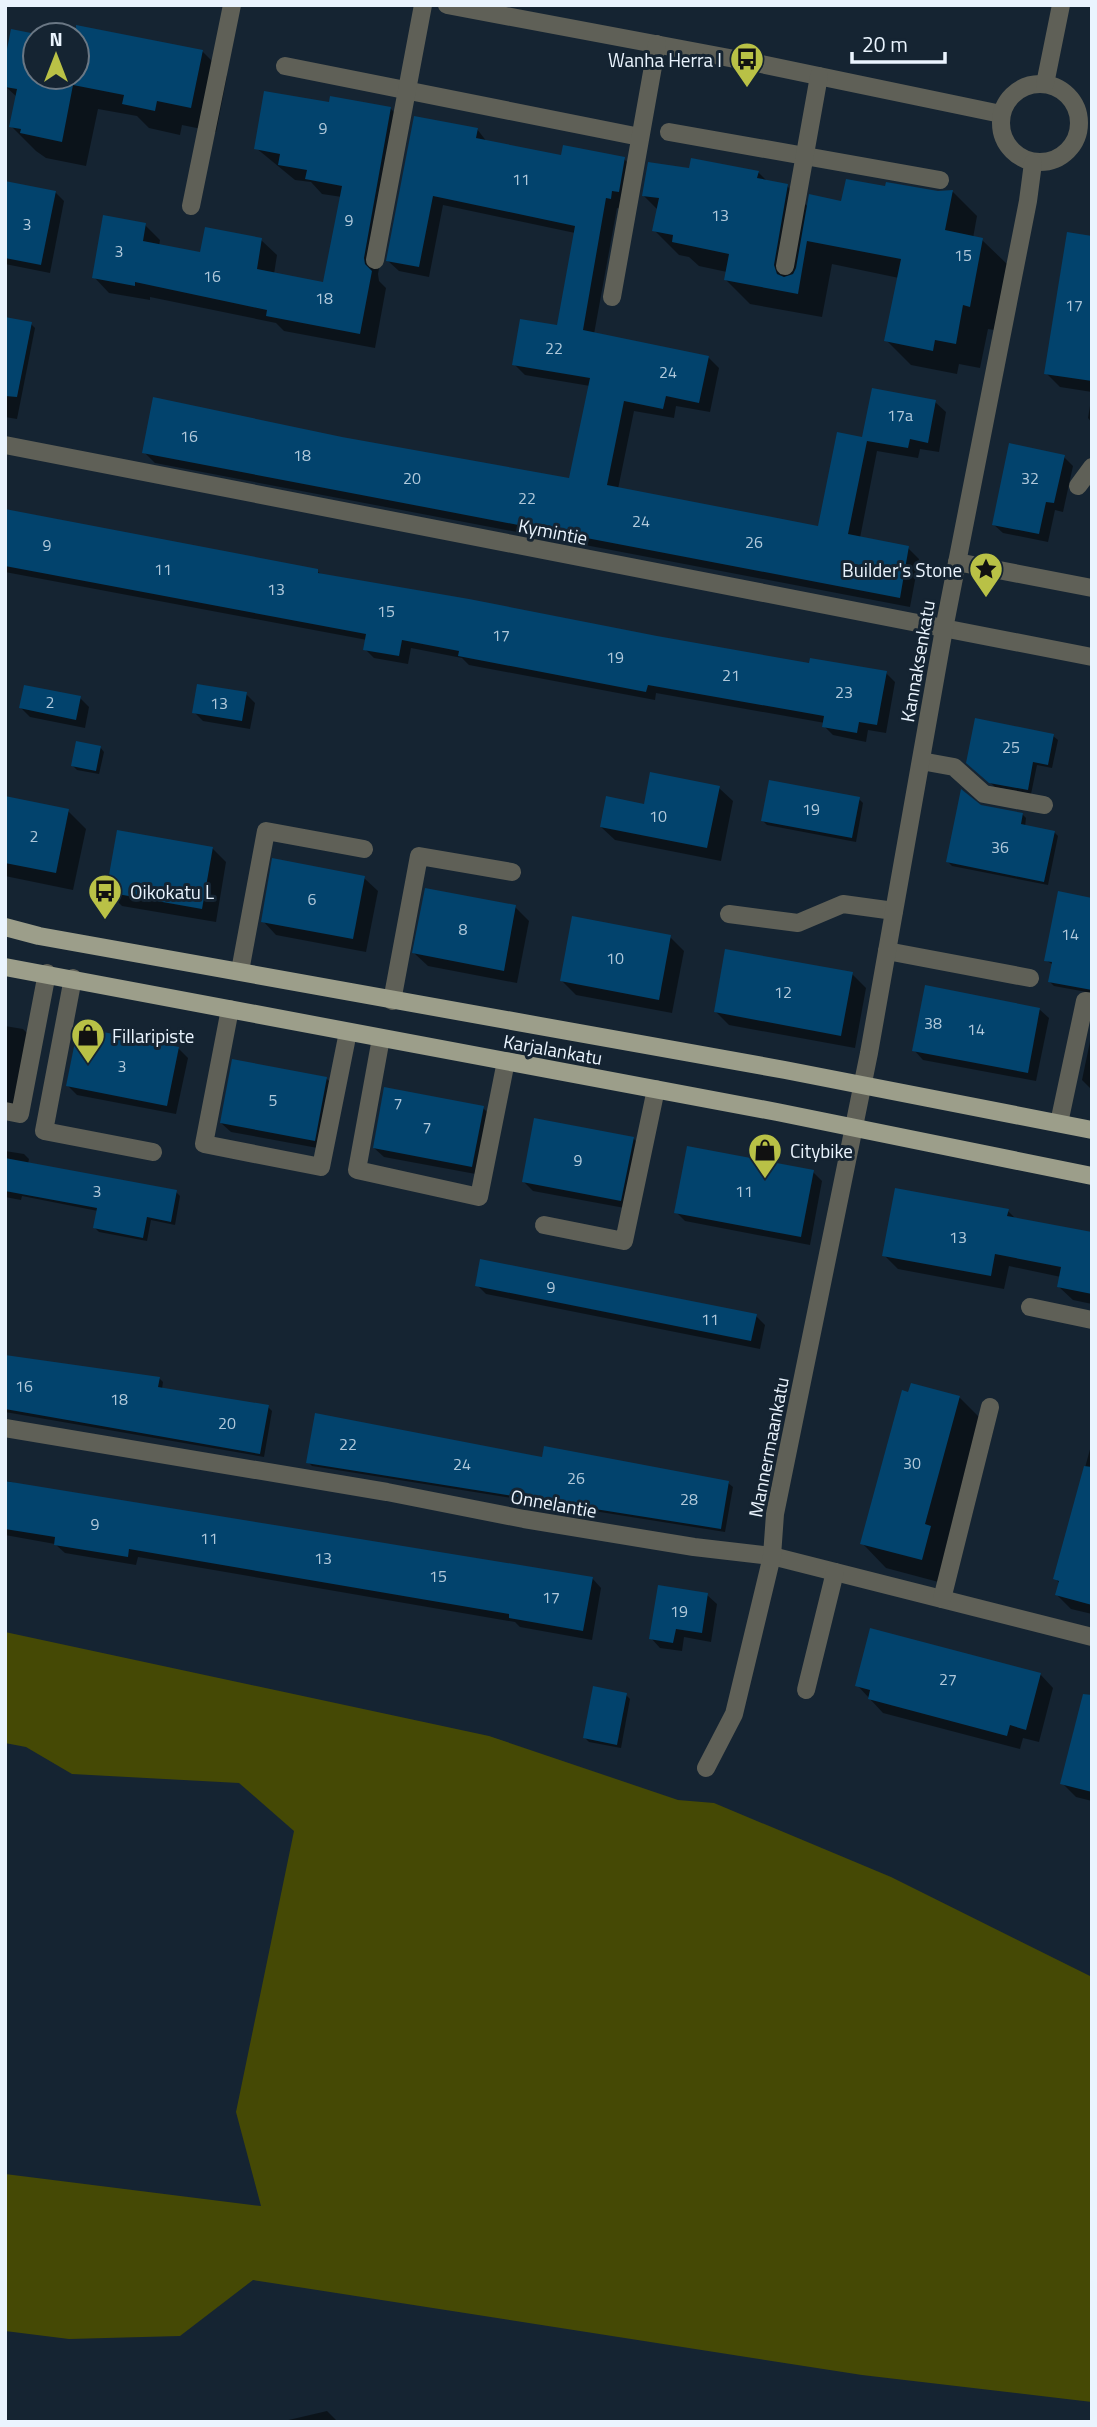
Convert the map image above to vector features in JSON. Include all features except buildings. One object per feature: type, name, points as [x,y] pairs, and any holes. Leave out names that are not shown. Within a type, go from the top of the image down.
[{"type":"main road","name":"Karjalankatu","points":[[5,927],[38,936],[861,1085],[1092,1130]]},
{"type":"main road","name":"Karjalankatu","points":[[5,967],[656,1089],[1092,1176]]},
{"type":"street","points":[[191,205],[232,5]]},
{"type":"street","points":[[375,260],[422,5]]},
{"type":"street","points":[[447,5],[657,44],[1001,114]]},
{"type":"street","points":[[1045,84],[1061,5]]},
{"type":"street","points":[[612,297],[657,44]]},
{"type":"street","points":[[285,66],[640,137]]},
{"type":"street","points":[[785,266],[819,76]]},
{"type":"street","points":[[1045,84],[1065,92],[1077,109],[1086,131],[1071,149],[1054,161],[1033,163],[1014,153],[1002,136],[1001,114],[1010,96],[1026,86],[1045,84]]},
{"type":"street","points":[[668,132],[940,180]]},
{"type":"street","name":"Kannaksenkatu","points":[[861,1085],[1033,163]]},
{"type":"street","name":"Kymintie","points":[[5,444],[1092,657]]},
{"type":"street","points":[[1078,486],[1092,467]]},
{"type":"street","points":[[957,562],[1092,589]]},
{"type":"street","points":[[921,761],[954,767],[984,794],[1044,806]]},
{"type":"street","points":[[240,971],[266,831],[364,849]]},
{"type":"street","points":[[391,1001],[419,856],[512,872]]},
{"type":"street","points":[[729,914],[798,923],[843,904],[894,912]]},
{"type":"street","points":[[887,951],[1030,978]]},
{"type":"street","points":[[5,1111],[20,1114],[47,973]]},
{"type":"street","points":[[73,978],[44,1131],[153,1152]]},
{"type":"street","points":[[1059,1124],[1085,1001],[1092,1002]]},
{"type":"street","points":[[230,1009],[204,1144],[321,1167],[348,1032]]},
{"type":"street","points":[[381,1038],[357,1170],[479,1197],[506,1061]]},
{"type":"street","name":"Mannermaankatu","points":[[706,1768],[734,1714],[772,1556],[775,1514],[861,1085]]},
{"type":"street","points":[[544,1225],[624,1241],[656,1089]]},
{"type":"street","points":[[1030,1307],[1092,1320]]},
{"type":"street","points":[[942,1599],[990,1406]]},
{"type":"street","name":"Onnelantie","points":[[5,1428],[387,1492],[694,1548],[772,1556],[1092,1637]]},
{"type":"street","points":[[806,1690],[835,1572]]},
{"type":"shaded area","points":[[5,1632],[489,1736],[678,1800],[714,1803],[891,1877],[1092,1977],[1092,2402],[862,2375],[253,2280],[180,2336],[69,2339],[5,2331],[5,2174],[261,2206],[236,2112],[294,1831],[239,1783],[72,1774],[26,1747],[5,1743]]},
{"type":"place","name":"Wanha Herra I","points":[[747,89]]},
{"type":"place","name":"Builder's Stone","points":[[986,599]]},
{"type":"place","name":"Oikokatu L","points":[[105,921]]},
{"type":"place","name":"Fillaripiste","points":[[88,1065]]},
{"type":"place","name":"Citybike","points":[[765,1180]]}]
